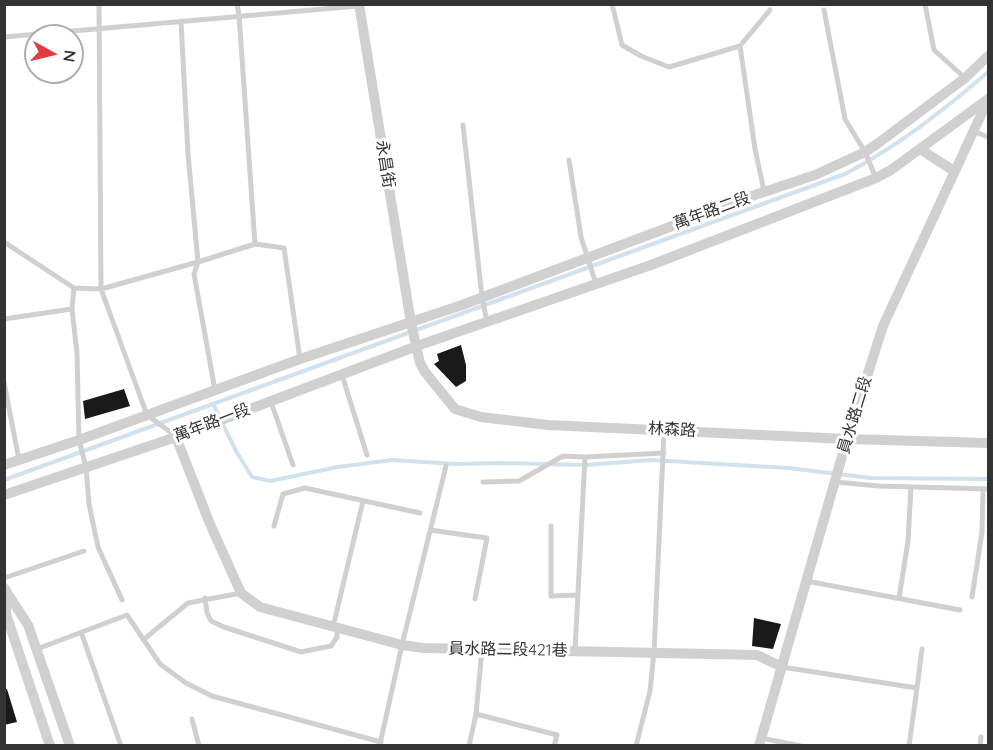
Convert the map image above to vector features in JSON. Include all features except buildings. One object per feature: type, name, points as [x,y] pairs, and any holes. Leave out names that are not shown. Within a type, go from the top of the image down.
[{"type":"street","name":"永昌街","points":[[359,5],[411,323]]},
{"type":"street","name":"萬年路二段","points":[[411,323],[752,196],[815,175],[865,152],[965,78],[988,56]]},
{"type":"street","name":"萬年路二段","points":[[417,346],[596,285],[876,178],[988,99]]},
{"type":"street","name":"員水路二段","points":[[760,742],[847,439],[883,326],[988,99]]},
{"type":"street","points":[[920,149],[954,171]]},
{"type":"street","name":"林森路","points":[[411,323],[420,363],[425,372],[456,409],[481,417],[548,425],[988,443]]},
{"type":"street","name":"萬年路一段","points":[[4,465],[79,440],[300,358],[411,323]]},
{"type":"street","name":"萬年路一段","points":[[4,495],[176,437],[417,346]]},
{"type":"street","points":[[176,437],[210,524],[241,593]]},
{"type":"street","points":[[5,585],[28,625],[70,746]]},
{"type":"street","points":[[5,585],[6,614],[50,746]]},
{"type":"street","name":"員水路二段421巷","points":[[241,593],[260,607],[402,645],[423,648],[757,655],[782,667]]},
{"type":"lane","points":[[99,4],[101,289],[147,415],[176,437]]},
{"type":"lane","points":[[237,4],[255,244]]},
{"type":"lane","points":[[612,4],[622,45],[641,56],[669,67],[740,46],[770,10]]},
{"type":"lane","points":[[925,4],[934,50],[965,78]]},
{"type":"lane","points":[[4,37],[359,5]]},
{"type":"lane","points":[[824,10],[845,119],[865,152],[876,178]]},
{"type":"lane","points":[[181,21],[188,154],[198,262],[194,274],[214,390]]},
{"type":"lane","points":[[740,46],[764,193]]},
{"type":"lane","points":[[463,125],[482,297],[488,323]]},
{"type":"lane","points":[[973,131],[988,136]]},
{"type":"lane","points":[[569,160],[581,237],[596,285]]},
{"type":"lane","points":[[4,242],[74,288],[101,289],[255,244],[284,248],[300,358]]},
{"type":"lane","points":[[74,288],[72,309],[77,353],[79,440],[86,467],[88,504],[98,547],[122,600]]},
{"type":"lane","points":[[4,319],[72,309]]},
{"type":"lane","points":[[342,375],[367,455]]},
{"type":"lane","points":[[4,382],[19,460]]},
{"type":"lane","points":[[271,400],[293,465]]},
{"type":"lane","points":[[636,746],[650,691],[654,652],[664,430]]},
{"type":"lane","points":[[483,482],[519,481],[562,456],[585,458],[664,453]]},
{"type":"lane","points":[[575,651],[585,458]]},
{"type":"lane","points":[[36,650],[127,615],[160,664],[186,684],[212,696],[380,744],[446,466]]},
{"type":"lane","points":[[835,482],[986,489],[972,597]]},
{"type":"lane","points":[[899,598],[908,541],[911,487]]},
{"type":"lane","points":[[274,525],[284,494],[305,488],[420,513]]},
{"type":"lane","points":[[205,598],[207,613],[212,621],[224,627],[301,652],[331,646],[337,637],[337,632],[333,627],[363,501]]},
{"type":"lane","points":[[551,526],[551,596],[578,595]]},
{"type":"lane","points":[[430,530],[487,538],[475,599]]},
{"type":"lane","points":[[5,585],[84,551]]},
{"type":"lane","points":[[807,581],[960,610]]},
{"type":"lane","points":[[143,640],[188,603],[241,593]]},
{"type":"lane","points":[[81,632],[121,746]]},
{"type":"lane","points":[[469,746],[476,714],[482,649]]},
{"type":"lane","points":[[909,746],[922,649]]},
{"type":"lane","points":[[782,667],[917,688]]},
{"type":"lane","points":[[476,714],[557,735],[554,746]]},
{"type":"lane","points":[[192,718],[199,746]]},
{"type":"lane","points":[[980,746],[981,737]]},
{"type":"lane","points":[[760,742],[801,746]]},
{"type":"waterway","points":[[4,480],[845,174],[920,127],[988,72]]},
{"type":"waterway","points":[[213,404],[236,451],[252,477],[270,481],[338,467],[392,460],[455,464],[586,465],[651,460],[788,468],[871,478],[988,479]]}]
